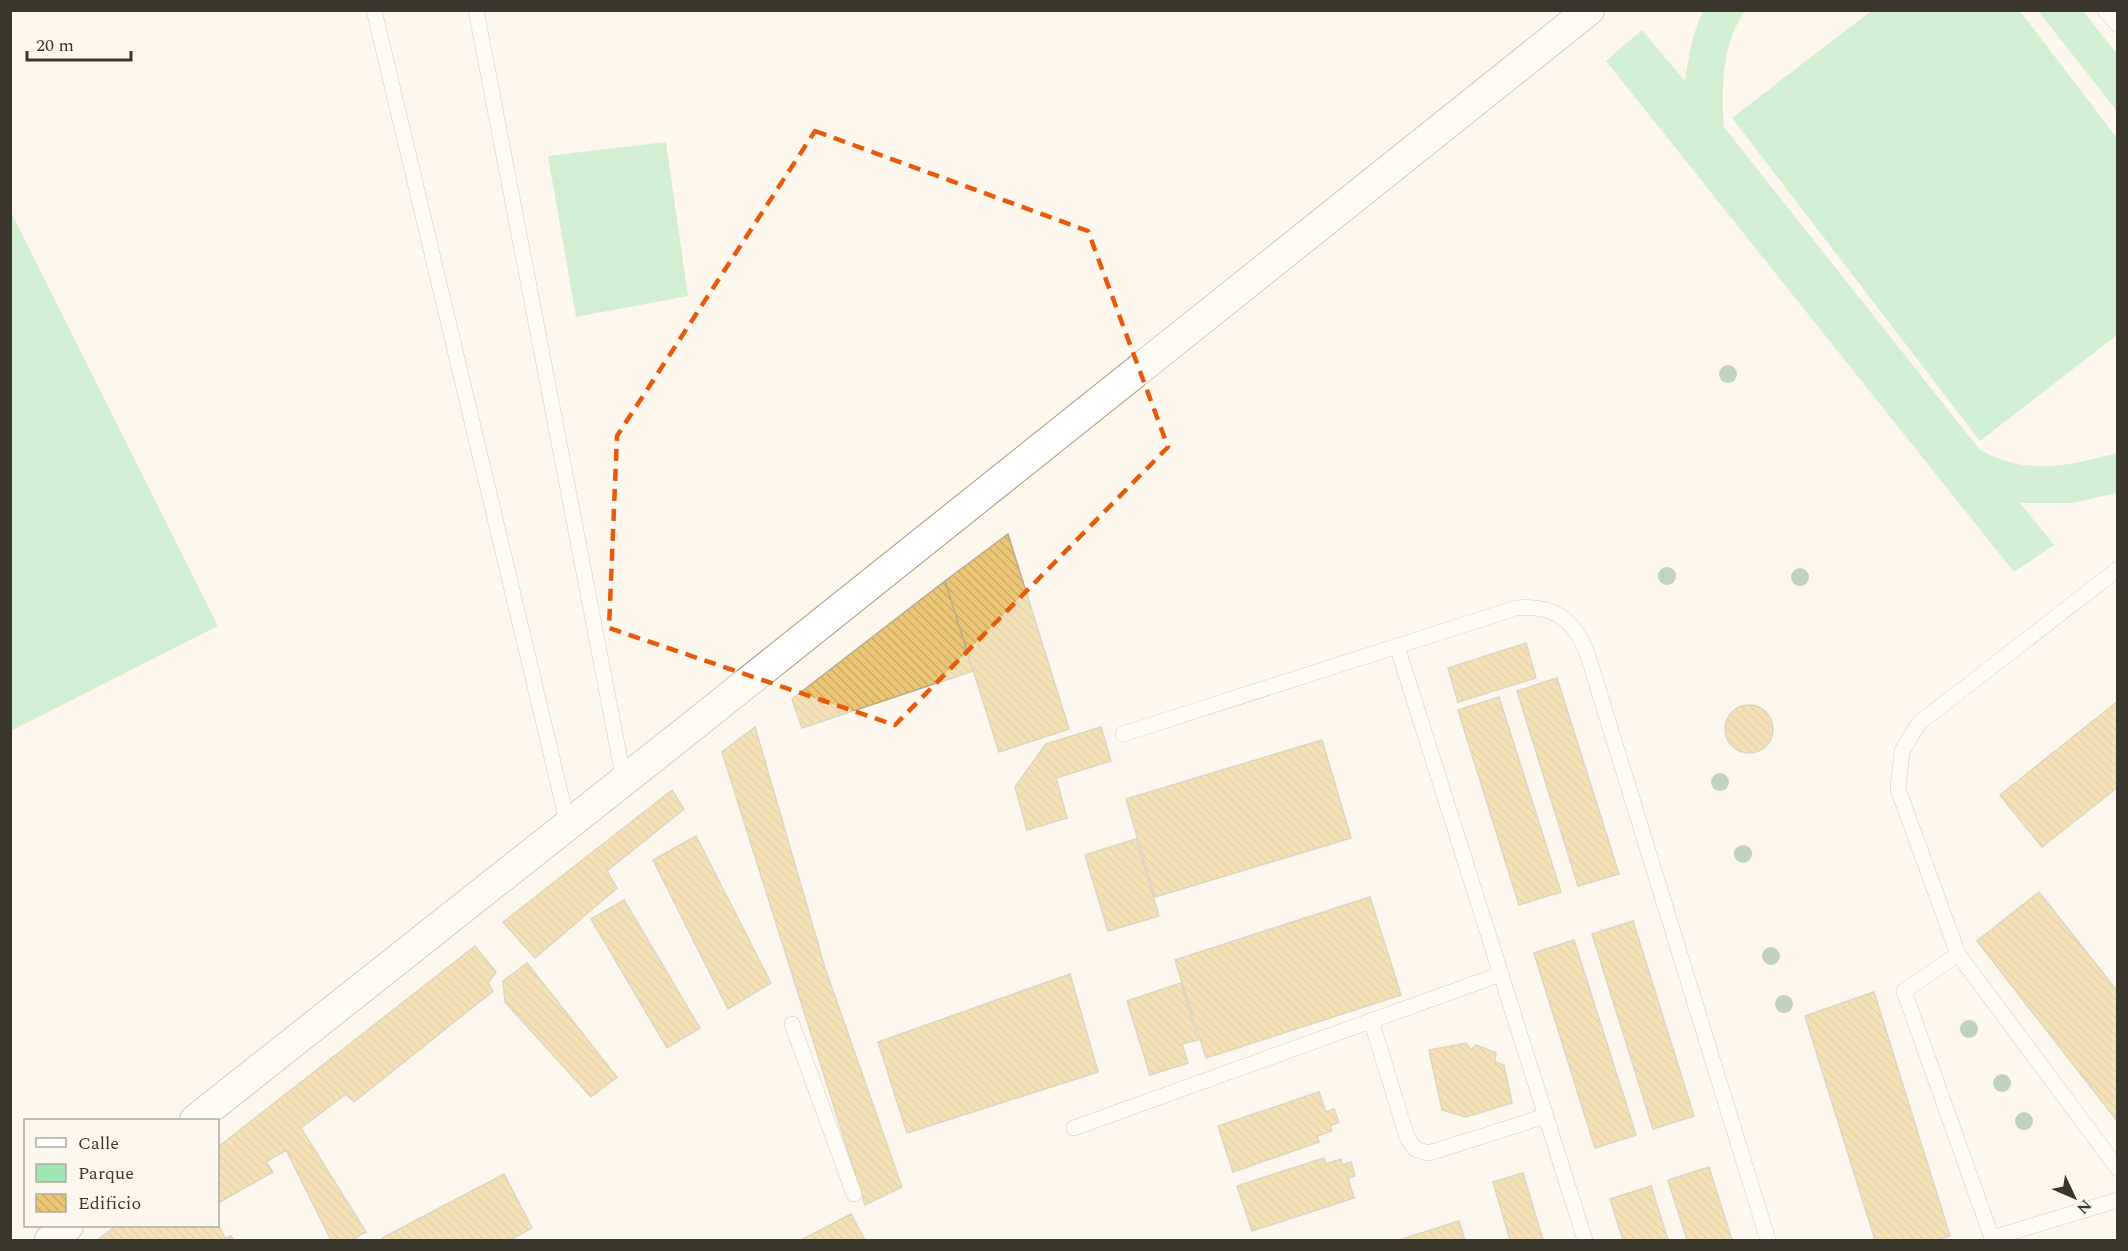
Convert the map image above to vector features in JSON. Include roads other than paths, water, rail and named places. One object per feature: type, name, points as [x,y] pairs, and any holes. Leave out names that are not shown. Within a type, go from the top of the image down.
[{"type":"street","points":[[196,1119],[624,781],[1589,10]]},
{"type":"street","points":[[50,1240],[67,1227]]},
{"type":"lane","points":[[374,10],[568,825]]},
{"type":"lane","points":[[476,10],[624,781]]},
{"type":"lane","points":[[2105,10],[2118,25]]},
{"type":"lane","points":[[2118,569],[1918,723],[1902,751],[1898,789],[1958,954],[2118,1169]]},
{"type":"lane","points":[[1123,734],[1516,608],[1531,606],[1546,609],[1561,616],[1582,640],[1768,1240]]},
{"type":"lane","points":[[1396,646],[1585,1240]]},
{"type":"lane","points":[[1958,954],[1904,991],[1992,1238],[2118,1200]]},
{"type":"lane","points":[[1074,1128],[1501,974]]},
{"type":"lane","points":[[1371,1020],[1407,1137],[1415,1149],[1429,1153],[1546,1116]]},
{"type":"lane","points":[[792,1024],[854,1194]]}]
